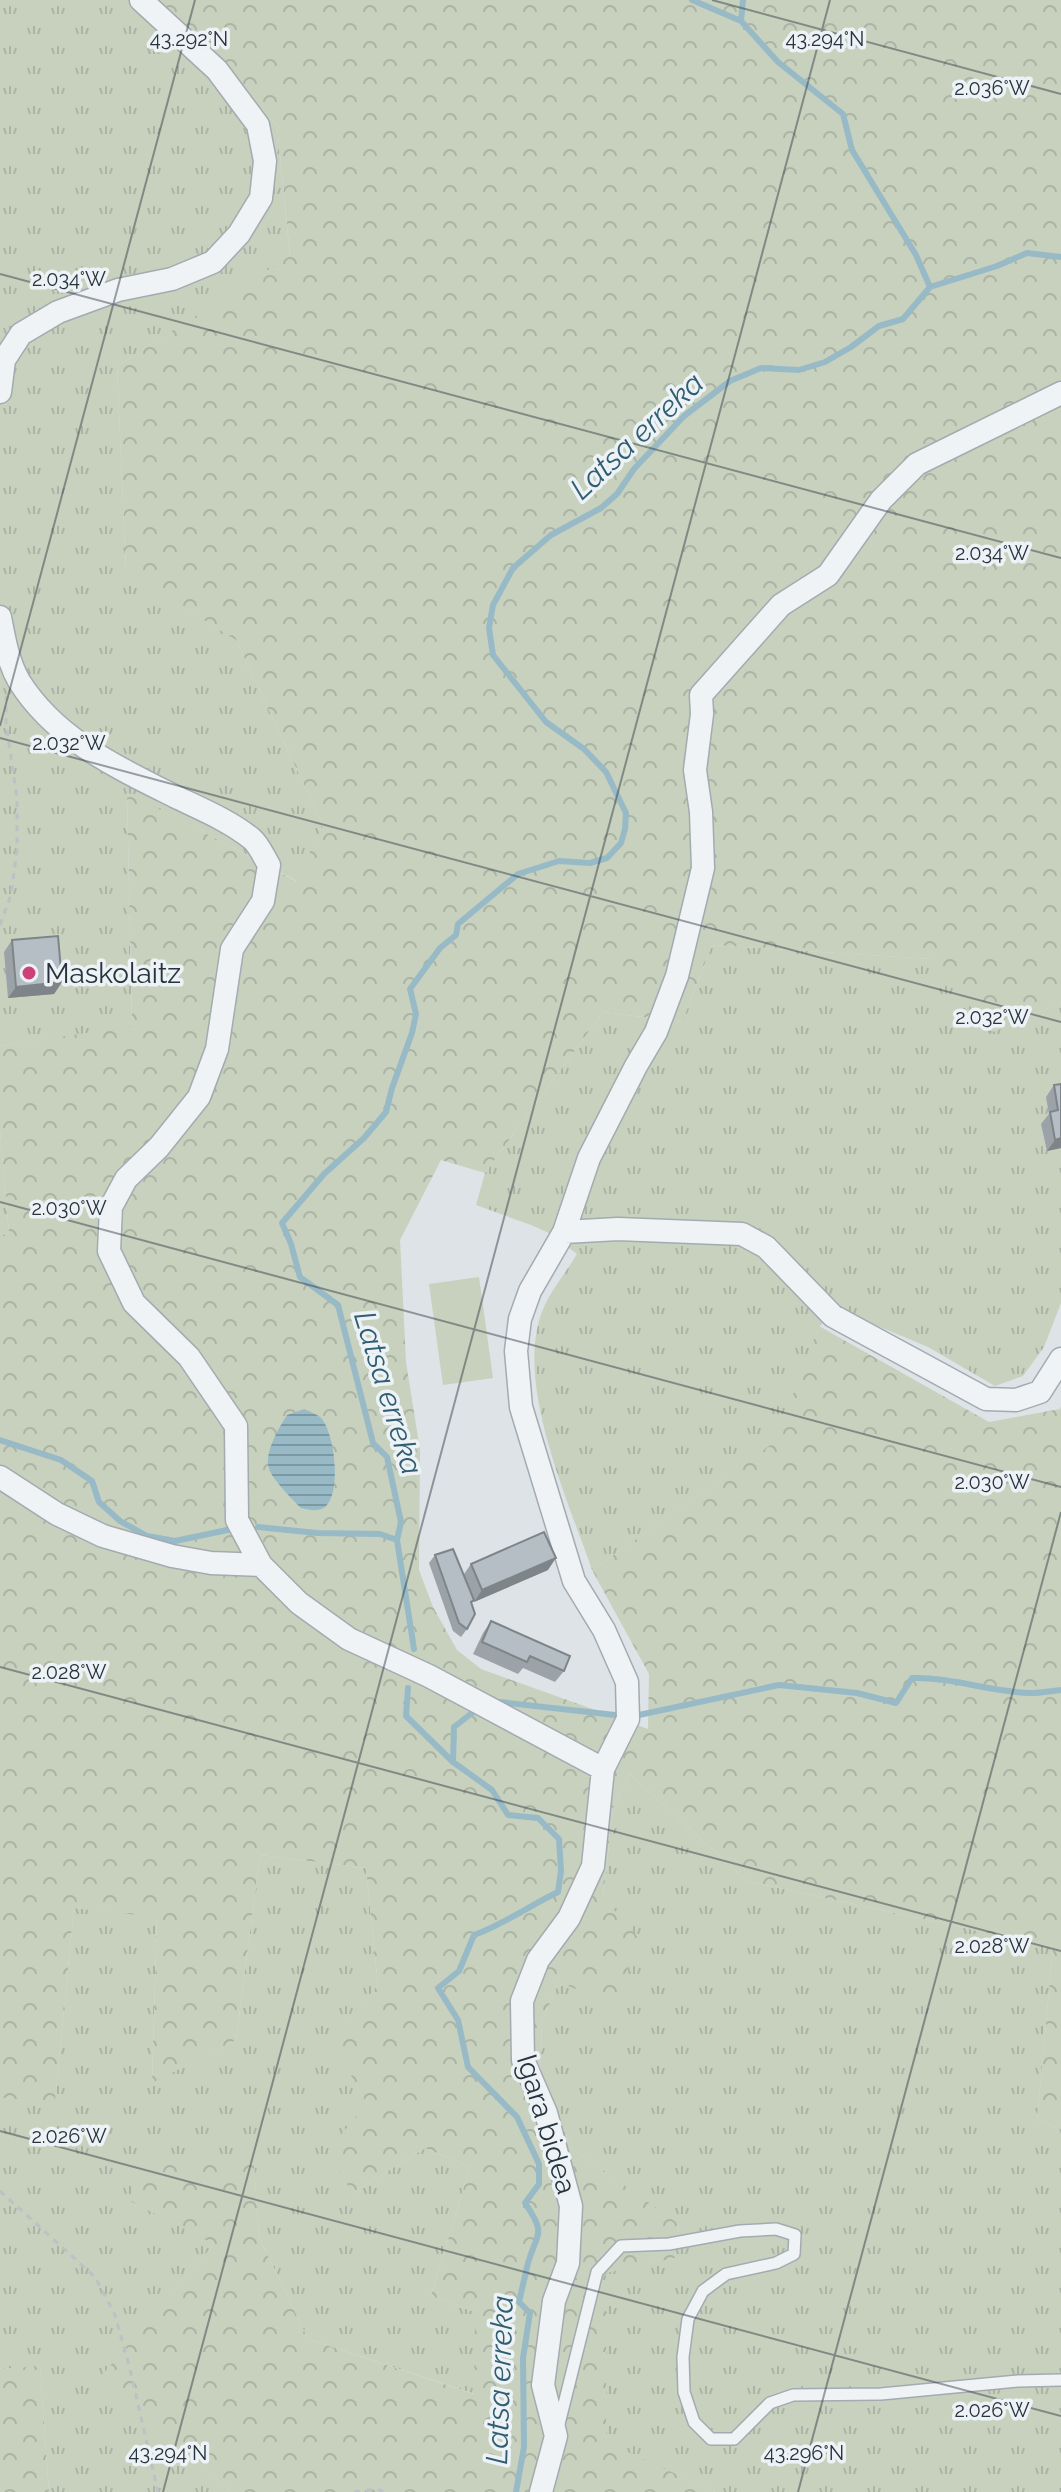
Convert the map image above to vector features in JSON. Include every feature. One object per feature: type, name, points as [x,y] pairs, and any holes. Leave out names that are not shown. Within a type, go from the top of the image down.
[{"type":"street","points":[[0,392],[4,360],[21,334],[58,312],[118,290],[172,279],[213,262],[239,234],[261,198],[265,161],[258,125],[217,70],[141,0]]},
{"type":"street","points":[[0,617],[5,645],[18,680],[40,709],[73,739],[123,771],[206,811],[253,840],[269,865],[263,901],[232,949],[217,1049],[199,1097],[159,1147],[126,1179],[111,1207],[109,1251],[134,1303],[189,1357],[236,1426],[237,1520],[261,1565],[299,1603],[349,1639],[429,1676],[603,1769],[628,1719],[627,1682],[604,1630],[574,1581],[521,1407],[516,1351],[520,1319],[530,1291],[564,1232],[589,1158],[656,1032],[677,976],[703,868],[701,812],[695,770],[702,714],[701,695],[781,605],[828,575],[881,500],[917,464],[1061,393]]},
{"type":"street","points":[[564,1232],[618,1229],[742,1234],[766,1247],[833,1316],[986,1399],[1016,1400],[1040,1392],[1061,1359]]},
{"type":"street","points":[[0,1477],[57,1514],[103,1536],[172,1556],[211,1563],[261,1565]]},
{"type":"street","name":"Igara bidea","points":[[541,2492],[556,2436],[543,2385],[554,2301],[568,2263],[571,2206],[546,2113],[523,2060],[522,2001],[538,1960],[569,1918],[593,1866],[603,1769]]},
{"type":"lane","points":[[556,2436],[597,2272],[621,2246],[669,2244],[740,2231],[776,2229],[795,2235],[794,2254],[776,2263],[726,2274],[703,2291],[688,2319],[683,2357],[684,2392],[694,2422],[711,2439],[734,2439],[770,2403],[793,2395],[881,2394],[1061,2380]]},
{"type":"path","points":[[0,925],[11,895],[17,850],[17,798],[5,703],[8,690],[18,680]]},
{"type":"path","points":[[0,2191],[95,2277],[115,2315],[158,2492]]},
{"type":"path","points":[[354,2492],[377,2489],[384,2492]]},
{"type":"green space","points":[[0,0],[158,0],[277,125],[290,257],[117,366],[126,571],[236,640],[323,825],[297,881],[127,793],[132,1027],[0,1046]]},
{"type":"green space","points":[[158,0],[1061,0],[1061,1003],[991,1033],[933,959],[712,945],[682,1022],[603,1012],[485,1173],[441,1160],[400,1240],[406,1362],[420,1450],[419,1570],[433,1607],[457,1650],[481,1669],[648,1729],[649,1674],[592,1570],[775,1442],[819,1326],[989,1422],[1060,1409],[1061,1406],[1061,2129],[1037,2120],[1053,1947],[747,1881],[630,1774],[613,1808],[603,1897],[641,1941],[612,2007],[559,1981],[542,2022],[540,2082],[573,2149],[679,2224],[675,2258],[606,2273],[606,2442],[715,2492],[231,2492],[102,2375],[214,2244],[130,2201],[144,2156],[254,2164],[259,2237],[308,2339],[474,2394],[475,2312],[431,2296],[470,2167],[425,2148],[352,2193],[328,2150],[367,2104],[330,2038],[378,1986],[366,1868],[260,1855],[236,2040],[152,2083],[157,1917],[74,1908],[55,2102],[0,2098],[0,1235],[9,1234],[0,1131],[0,1046],[132,1026],[127,792],[296,881],[323,825],[236,640],[126,572],[117,366],[290,256],[277,125]]},
{"type":"green space","points":[[712,945],[934,959],[991,1032],[1061,1003],[1061,1303],[1044,1347],[1023,1376],[995,1386],[928,1347],[837,1309],[819,1327],[776,1442],[592,1570],[547,1439],[535,1368],[536,1336],[544,1307],[577,1254],[549,1233],[476,1205],[485,1173],[603,1012],[682,1022]]},
{"type":"green space","points":[[0,1131],[9,1234],[0,1235]]},
{"type":"green space","points":[[479,1277],[493,1378],[443,1385],[429,1284]]},
{"type":"green space","points":[[630,1774],[747,1881],[1053,1947],[1037,2120],[1061,2129],[1061,2492],[715,2492],[606,2443],[606,2272],[675,2258],[679,2225],[573,2149],[540,2082],[542,2022],[559,1981],[603,1898],[613,1808]]},
{"type":"green space","points":[[260,1855],[366,1868],[378,1986],[331,2038],[367,2104],[352,2193],[425,2148],[470,2167],[431,2296],[475,2312],[475,2394],[308,2339],[259,2237],[254,2164],[131,2201],[215,2243],[103,2375],[231,2492],[49,2492],[40,2367],[0,2369],[0,2098],[55,2101],[74,1908],[157,1916],[152,2082],[236,2040]]},
{"type":"green space","points":[[40,2366],[49,2492],[0,2492],[0,2369]]},
{"type":"water","points":[[304,1409],[321,1418],[326,1426],[335,1463],[334,1490],[325,1507],[317,1510],[301,1508],[274,1478],[268,1462],[273,1440],[287,1415]]},
{"type":"building","name":"Maskolaitz","points":[[58,936],[62,982],[16,987],[12,940]]},
{"type":"building","points":[[1061,1084],[1061,1138],[1055,1140],[1050,1112],[1058,1110],[1054,1085]]},
{"type":"building","points":[[544,1532],[556,1558],[482,1590],[471,1564]]},
{"type":"building","points":[[453,1549],[474,1600],[471,1602],[475,1614],[467,1629],[459,1623],[435,1555]]},
{"type":"building","points":[[491,1621],[570,1656],[564,1671],[530,1656],[527,1662],[482,1642]]},
{"type":"waterway","points":[[692,0],[741,21],[778,62],[843,114],[852,150],[916,255],[930,287]]},
{"type":"waterway","points":[[741,21],[743,0]]},
{"type":"waterway","name":"Latsa erreka","points":[[414,1649],[397,1540],[401,1522],[387,1457],[373,1443],[338,1305],[300,1277],[282,1223],[324,1174],[364,1138],[386,1112],[416,1014],[410,989],[440,948],[456,935],[458,924],[518,874],[559,861],[590,863],[607,858],[621,843],[626,813],[606,772],[584,749],[546,722],[493,655],[489,628],[493,605],[513,568],[551,535],[601,508],[617,494],[634,469],[684,416],[730,381],[761,368],[799,370],[825,362],[879,326],[903,319],[930,287],[1027,253],[1061,257]]},
{"type":"waterway","points":[[0,1440],[61,1460],[92,1481],[99,1502],[120,1521],[147,1536],[175,1541],[232,1529]]},
{"type":"waterway","points":[[258,1527],[317,1533],[380,1534],[397,1540]]},
{"type":"waterway","points":[[639,1715],[779,1685],[857,1693],[896,1703],[912,1678],[1015,1692],[1061,1690]]},
{"type":"waterway","name":"Latsa erreka","points":[[408,1688],[406,1716],[453,1762],[492,1790],[508,1815],[538,1818],[559,1839],[561,1871],[558,1892],[474,1935],[459,1971],[438,1988],[458,2020],[468,2067],[517,2117],[539,2164],[539,2184],[525,2203],[536,2222],[538,2233],[519,2302],[530,2313],[523,2358],[524,2447],[516,2492]]},
{"type":"waterway","points":[[500,1702],[615,1715]]},
{"type":"waterway","points":[[453,1762],[454,1727],[472,1713]]},
{"type":"place","name":"Maskolaitz","points":[[29,973]]}]
